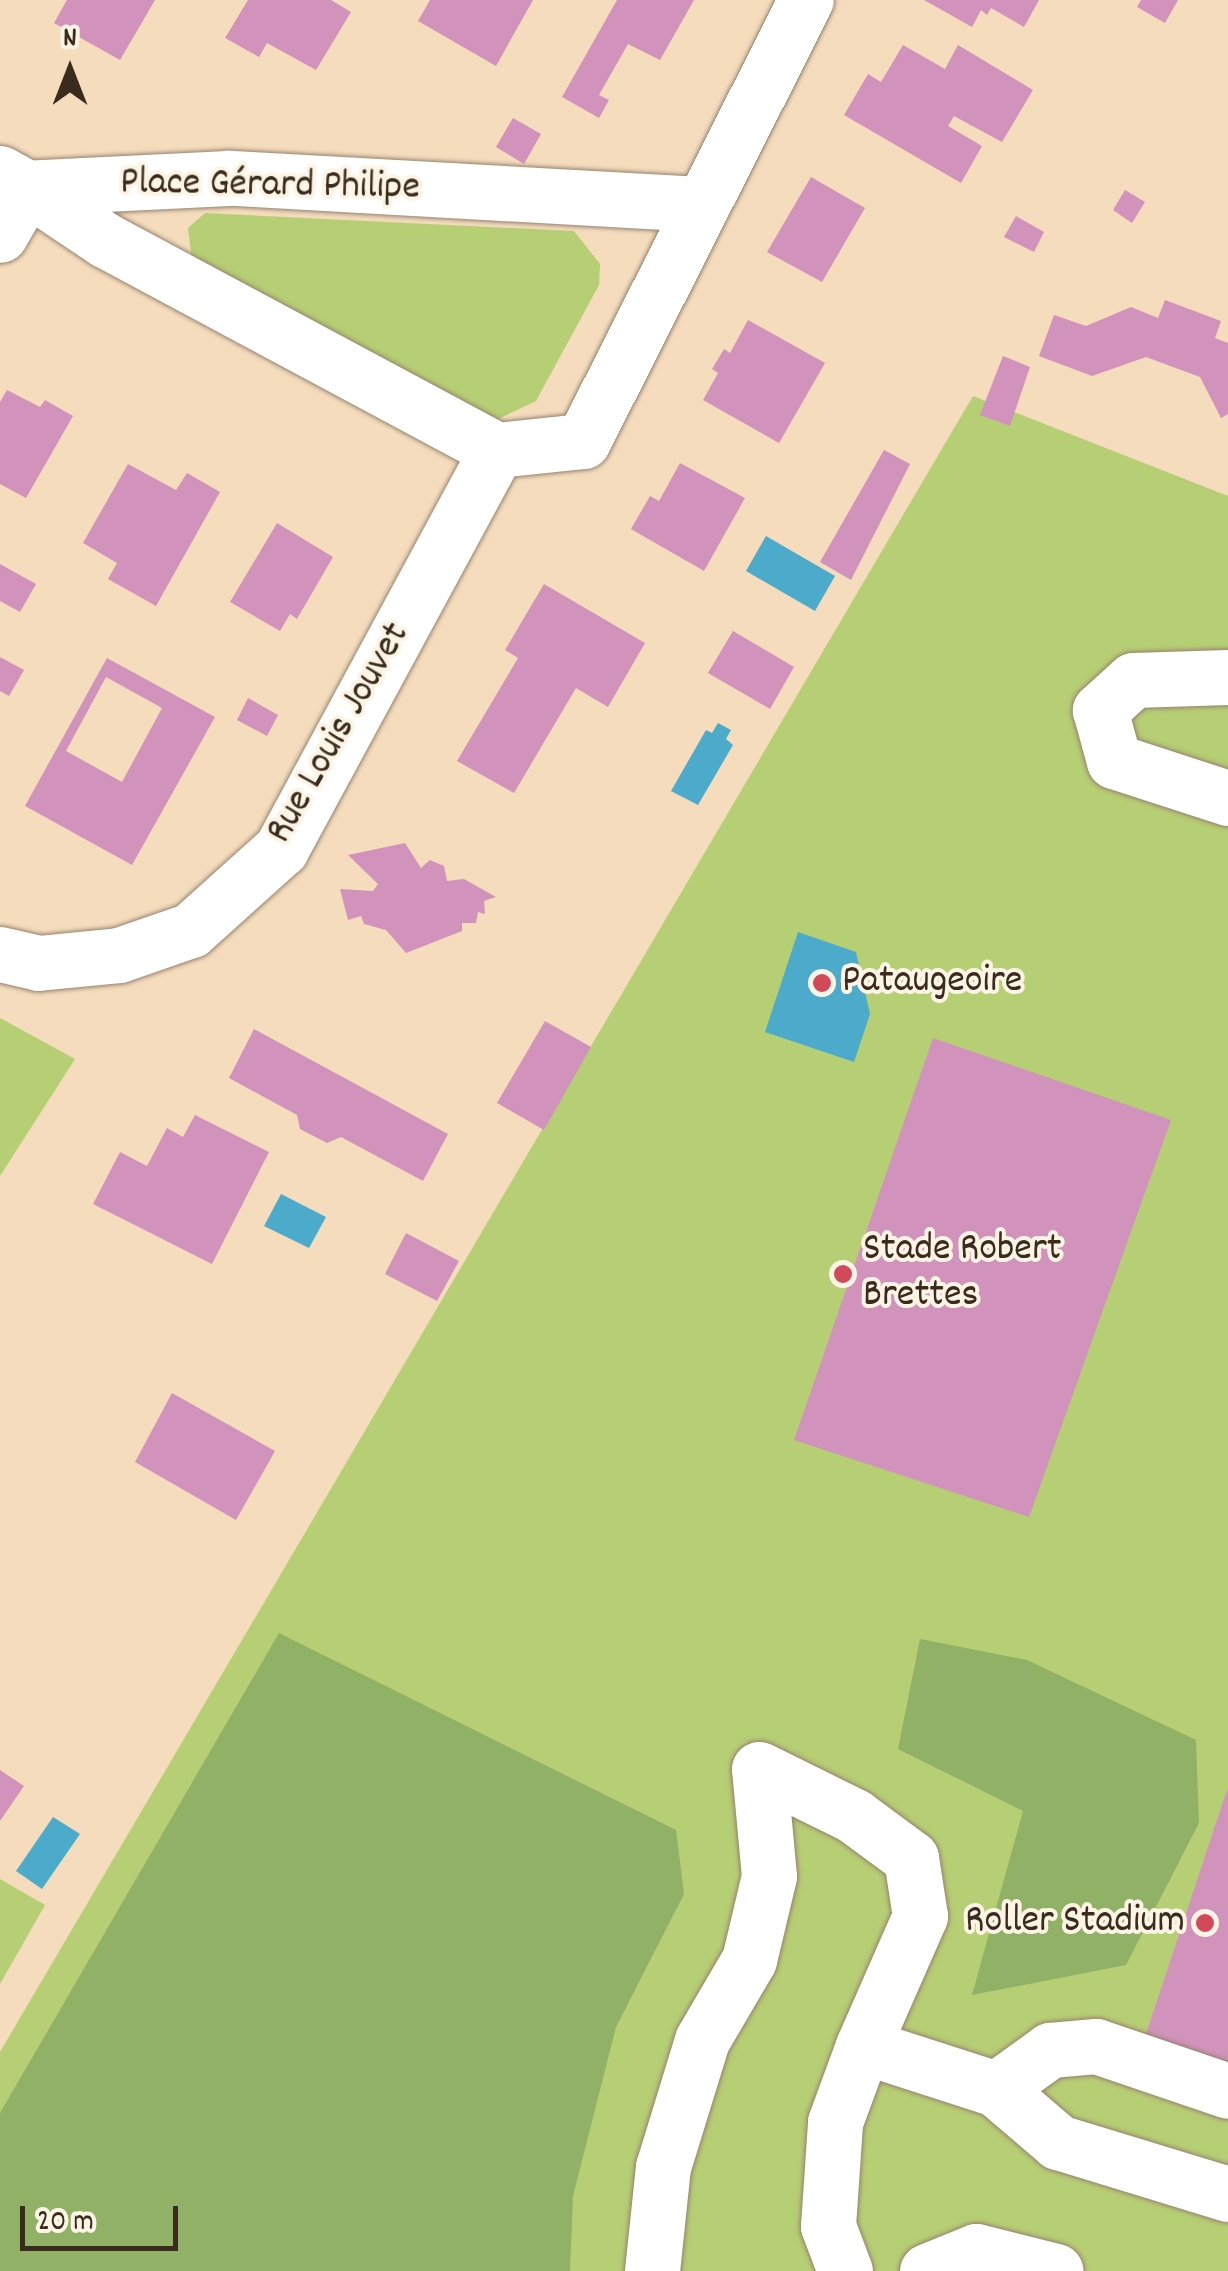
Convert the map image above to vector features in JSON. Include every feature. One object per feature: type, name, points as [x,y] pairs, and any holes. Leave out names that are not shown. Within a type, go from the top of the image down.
[{"type":"street","points":[[497,450],[582,441],[806,0]]},
{"type":"street","name":"Place Gérard Philipe","points":[[13,181],[228,178],[700,204]]},
{"type":"street","points":[[0,235],[13,181]]},
{"type":"street","name":"Place Gérard Philipe","points":[[13,181],[104,240],[497,450]]},
{"type":"street","name":"Rue Louis Jouvet","points":[[0,954],[38,963],[119,955],[191,930],[280,849],[497,450]]},
{"type":"street","points":[[1228,677],[1132,680],[1100,710],[1114,762],[1228,798]]},
{"type":"street","points":[[652,2271],[663,2167],[702,2040],[749,1960],[769,1876],[759,1769],[854,1816],[911,1858],[920,1916],[863,2046],[835,2122],[828,2226],[845,2271]]},
{"type":"street","points":[[863,2046],[996,2090],[1058,2142],[1228,2194]]},
{"type":"street","points":[[996,2090],[1050,2050],[1096,2046],[1228,2091]]},
{"type":"street","points":[[927,2271],[976,2251],[1056,2271]]},
{"type":"green space","points":[[205,213],[574,231],[600,264],[599,285],[536,401],[492,422],[192,260],[188,228]]},
{"type":"green space","name":"Stade Robert Brettes","points":[[973,396],[1228,496],[1228,2271],[0,2271],[0,2052]]},
{"type":"green space","points":[[0,1018],[75,1059],[0,1176]]},
{"type":"green space","points":[[279,1633],[676,1830],[684,1894],[616,2027],[573,2196],[570,2271],[0,2271],[0,2113]]},
{"type":"green space","points":[[920,1639],[1027,1660],[1196,1740],[1199,1823],[1126,1965],[972,1995],[1023,1811],[898,1749]]},
{"type":"green space","points":[[0,1879],[45,1905],[0,1984]]},
{"type":"water","points":[[766,536],[835,576],[815,611],[746,571]]},
{"type":"water","points":[[718,723],[731,730],[726,739],[733,745],[698,805],[671,791],[706,730],[712,733]]},
{"type":"water","name":"Pataugeoire","points":[[798,932],[856,952],[870,1014],[854,1062],[765,1032]]},
{"type":"water","points":[[281,1194],[326,1217],[309,1248],[264,1226]]},
{"type":"water","points":[[53,1817],[80,1834],[42,1889],[16,1871]]},
{"type":"building","points":[[67,0],[155,0],[120,60],[54,23]]},
{"type":"building","points":[[248,0],[331,0],[351,12],[316,70],[267,43],[259,57],[225,38]]},
{"type":"building","points":[[430,0],[533,0],[496,66],[418,21]]},
{"type":"building","points":[[617,0],[694,0],[660,60],[628,44],[599,95],[609,100],[599,118],[562,97]]},
{"type":"building","points":[[924,0],[1039,0],[1024,27],[991,8],[987,15],[981,10],[972,27]]},
{"type":"building","points":[[1141,0],[1178,0],[1165,23],[1137,7]]},
{"type":"building","points":[[903,45],[945,69],[958,45],[1033,90],[1002,142],[954,116],[948,126],[982,146],[961,183],[844,115],[868,74],[881,82]]},
{"type":"building","points":[[513,118],[541,134],[524,164],[496,147]]},
{"type":"building","points":[[811,177],[865,208],[822,282],[767,252]]},
{"type":"building","points":[[1125,190],[1145,202],[1132,223],[1113,210]]},
{"type":"building","points":[[1016,216],[1044,232],[1034,252],[1004,237]]},
{"type":"building","points":[[1165,300],[1221,321],[1215,338],[1228,343],[1228,414],[1221,418],[1200,377],[1146,357],[1092,376],[1039,356],[1054,315],[1086,326],[1131,307],[1158,318]]},
{"type":"building","points":[[748,320],[825,363],[779,443],[703,400],[718,373],[712,369],[724,349],[730,353]]},
{"type":"building","points":[[1003,356],[1030,367],[1010,426],[980,415]]},
{"type":"building","points":[[7,390],[40,407],[45,400],[73,416],[26,498],[0,484],[0,402]]},
{"type":"building","points":[[884,450],[910,464],[851,580],[820,562]]},
{"type":"building","points":[[680,463],[745,498],[704,571],[631,529],[650,496],[659,501]]},
{"type":"building","points":[[128,464],[176,490],[187,473],[220,492],[156,606],[108,579],[117,563],[83,543]]},
{"type":"building","points":[[277,523],[333,557],[297,619],[290,614],[280,631],[230,602]]},
{"type":"building","points":[[0,564],[36,584],[20,612],[0,601]]},
{"type":"building","points":[[544,584],[645,643],[608,707],[576,688],[514,793],[457,761],[518,658],[505,650]]},
{"type":"building","points":[[733,631],[794,667],[770,709],[708,673]]},
{"type":"building","points":[[0,657],[24,670],[9,696],[0,691]]},
{"type":"building","points":[[107,658],[215,717],[132,865],[25,806]],"holes":[[[106,677],[162,708],[122,782],[66,751]]]},
{"type":"building","points":[[248,698],[278,715],[267,736],[237,720]]},
{"type":"building","points":[[405,843],[421,868],[430,860],[444,866],[447,881],[464,879],[496,897],[484,901],[485,914],[478,912],[476,923],[462,923],[462,931],[406,953],[386,930],[364,924],[361,916],[348,920],[340,889],[373,891],[378,884],[348,855]]},
{"type":"building","points":[[545,1021],[591,1047],[544,1130],[497,1103]]},
{"type":"building","points":[[254,1029],[448,1134],[423,1181],[341,1137],[327,1143],[300,1129],[297,1115],[229,1078]]},
{"type":"building","points":[[933,1038],[1171,1120],[1029,1517],[794,1440]]},
{"type":"building","points":[[195,1115],[269,1152],[212,1264],[93,1204],[120,1152],[147,1166],[167,1128],[183,1137]]},
{"type":"building","points":[[406,1233],[459,1261],[437,1301],[385,1274]]},
{"type":"building","points":[[172,1393],[275,1451],[236,1520],[135,1462]]},
{"type":"building","points":[[0,1770],[24,1786],[0,1821]]},
{"type":"building","name":"Roller Stadium","points":[[1228,1791],[1228,2088],[1138,2058]]},
{"type":"place","name":"Pataugeoire","points":[[822,983]]},
{"type":"place","name":"Stade Robert Brettes","points":[[843,1274]]},
{"type":"place","name":"Roller Stadium","points":[[1205,1923]]}]
